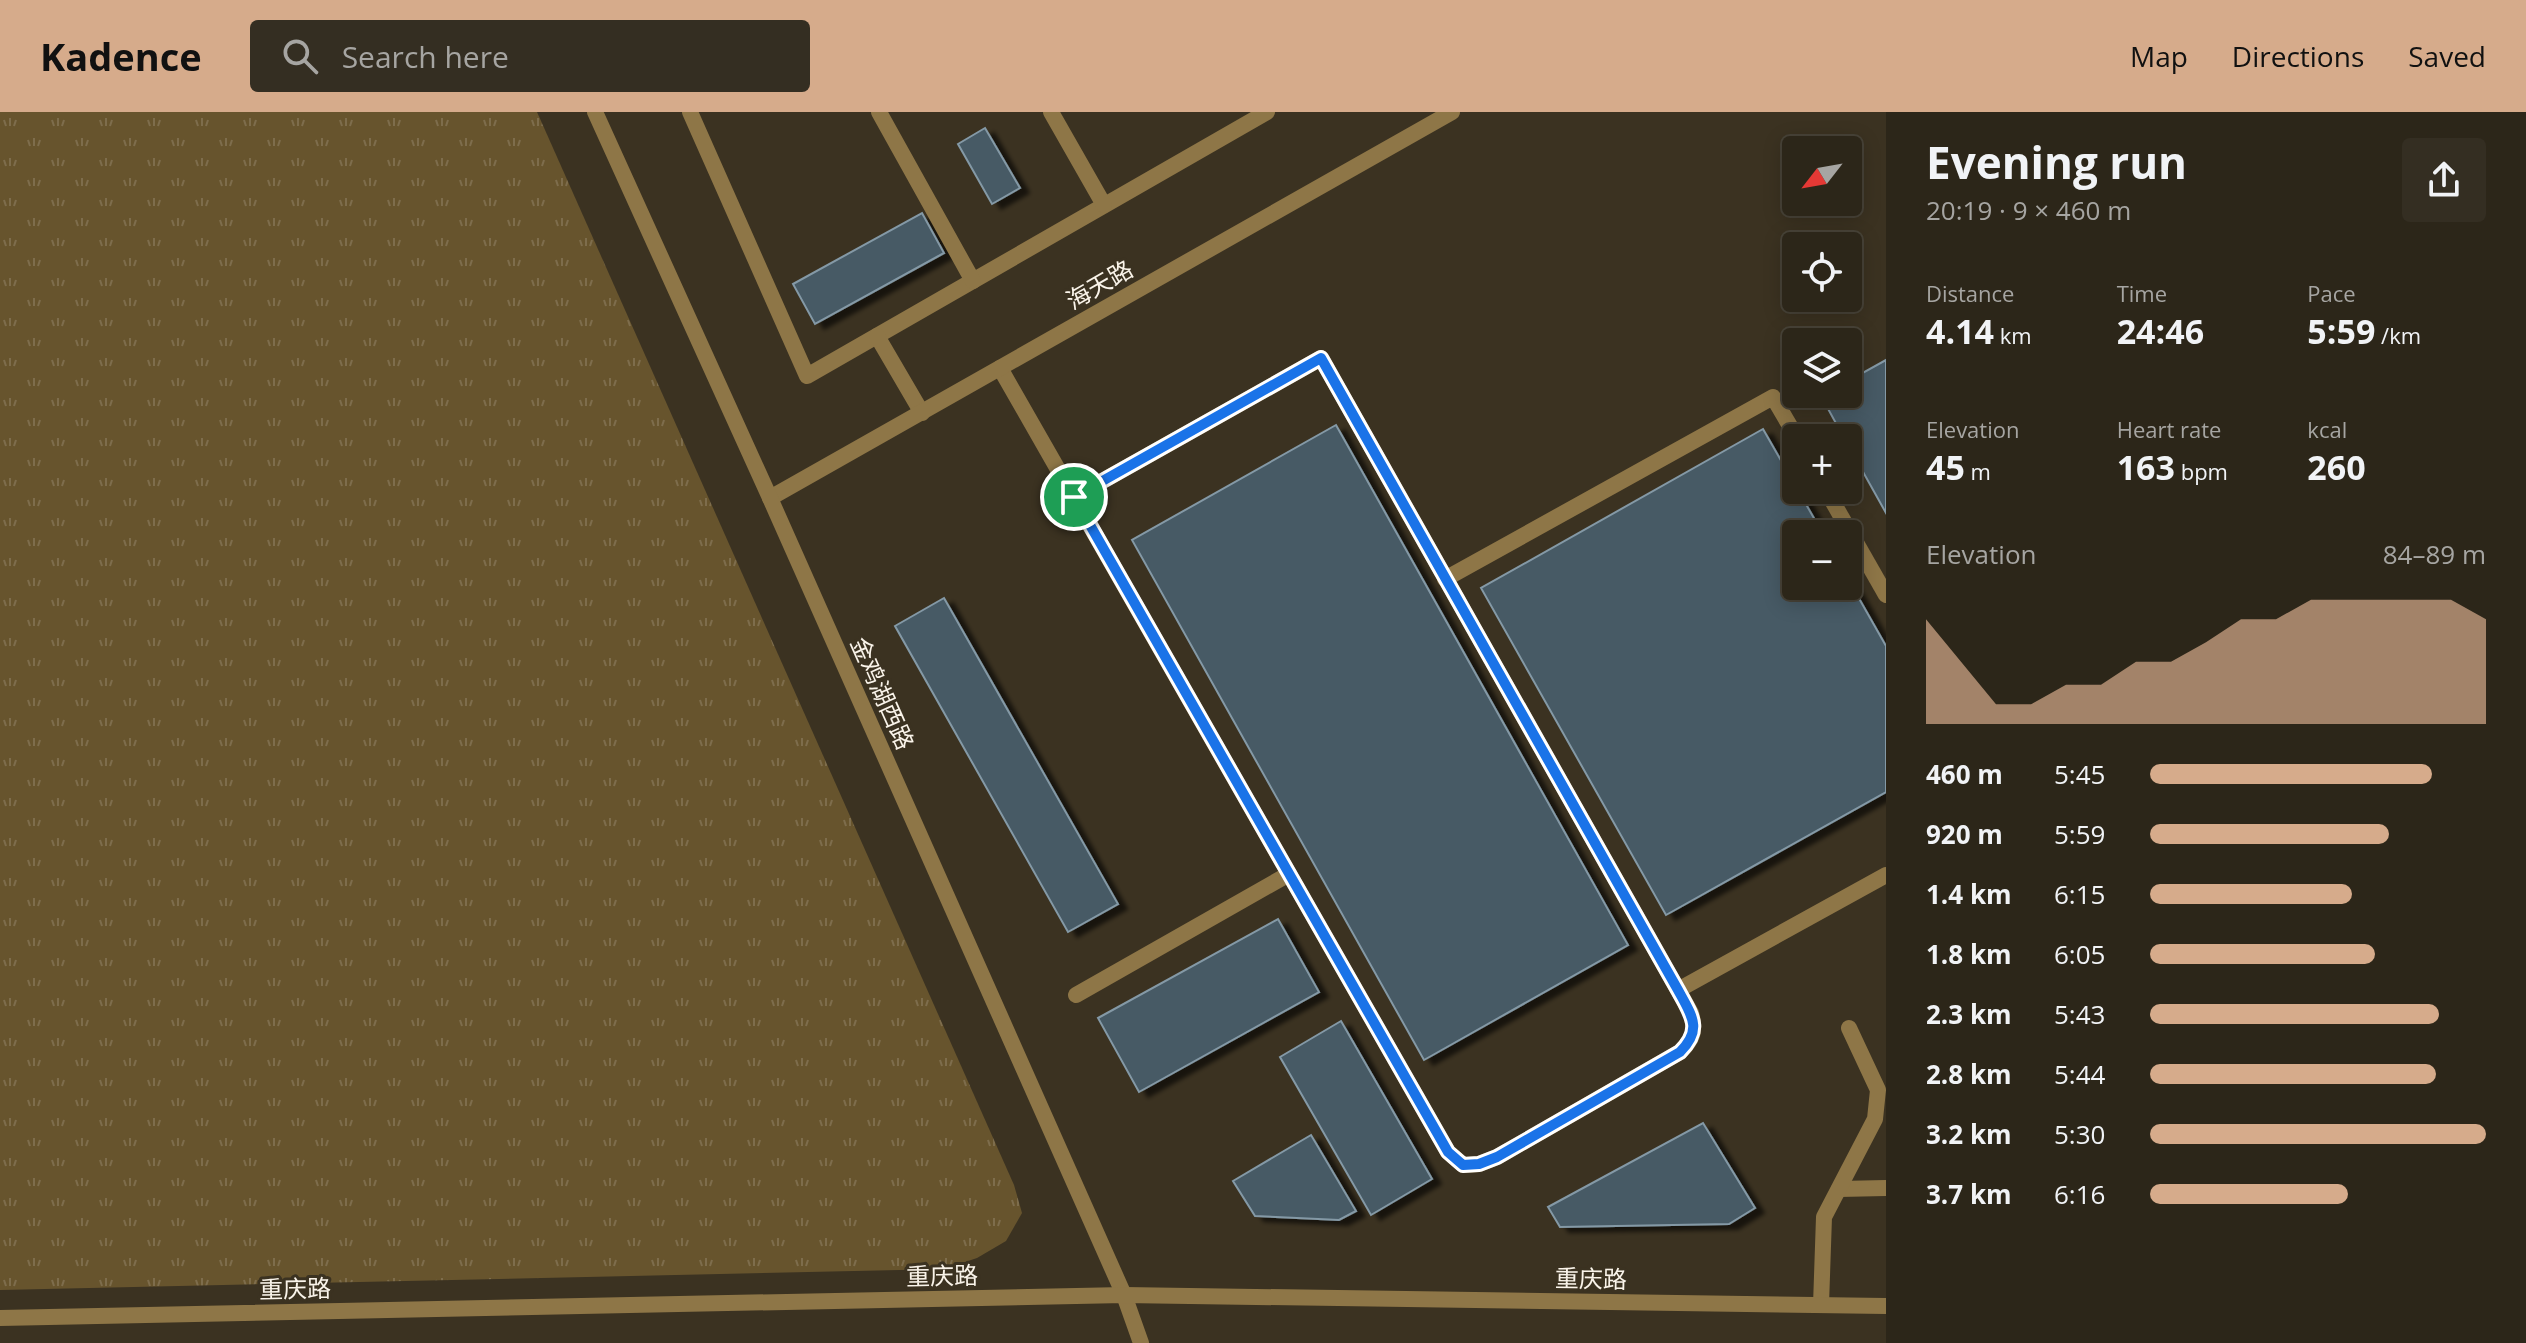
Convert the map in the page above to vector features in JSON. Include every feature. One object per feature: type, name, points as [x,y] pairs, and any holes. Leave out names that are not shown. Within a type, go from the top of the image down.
[{"type":"street","name":"金鸡湖西路","points":[[595,112],[1124,1295],[1141,1343]]},
{"type":"street","points":[[690,112],[807,376],[1267,112]]},
{"type":"street","points":[[879,112],[973,281]]},
{"type":"street","points":[[1051,112],[1104,205]]},
{"type":"street","name":"海天路","points":[[770,498],[1452,112]]},
{"type":"street","points":[[877,336],[922,413]]},
{"type":"street","points":[[1000,368],[1448,1152],[1463,1165],[1479,1164],[1497,1157],[1680,1052],[1692,1040],[1695,1027],[1678,990],[1321,358],[1074,497]]},
{"type":"street","points":[[1445,579],[1773,397],[1789,424]]},
{"type":"street","points":[[1834,504],[1886,595]]},
{"type":"street","points":[[1076,995],[1289,874]]},
{"type":"street","points":[[1678,990],[1886,875]]},
{"type":"street","points":[[1821,1305],[1824,1217],[1875,1119],[1878,1090],[1849,1028]]},
{"type":"street","points":[[1839,1189],[1886,1188]]},
{"type":"street","name":"重庆路","points":[[0,1318],[1124,1295],[1886,1306]]},
{"type":"green space","points":[[0,112],[537,112],[1014,1185],[1022,1213],[1006,1241],[977,1258],[944,1269],[0,1290]]},
{"type":"building","points":[[985,128],[1020,188],[992,204],[958,144]]},
{"type":"building","points":[[922,213],[944,253],[815,324],[793,284]]},
{"type":"building","points":[[1886,360],[1886,513],[1862,470],[1862,424],[1836,424],[1828,408],[1862,408],[1862,373]]},
{"type":"building","points":[[1336,425],[1628,945],[1424,1060],[1132,540]]},
{"type":"building","points":[[1763,429],[1782,462],[1782,504],[1806,504],[1815,520],[1782,520],[1782,600],[1860,600],[1886,646],[1886,792],[1666,915],[1481,588]]},
{"type":"building","points":[[944,598],[1118,904],[1068,932],[895,626]]},
{"type":"building","points":[[1278,919],[1319,992],[1139,1092],[1098,1018]]},
{"type":"building","points":[[1341,1021],[1432,1179],[1371,1215],[1280,1057]]},
{"type":"building","points":[[1703,1123],[1755,1208],[1729,1224],[1560,1227],[1548,1207]]},
{"type":"building","points":[[1311,1135],[1356,1211],[1339,1220],[1255,1216],[1233,1181]]},
{"type":"route","points":[[1321,358],[1691,1013],[1695,1027],[1692,1040],[1680,1052],[1497,1157],[1479,1164],[1463,1165],[1448,1152],[1074,497],[1321,358]]}]
